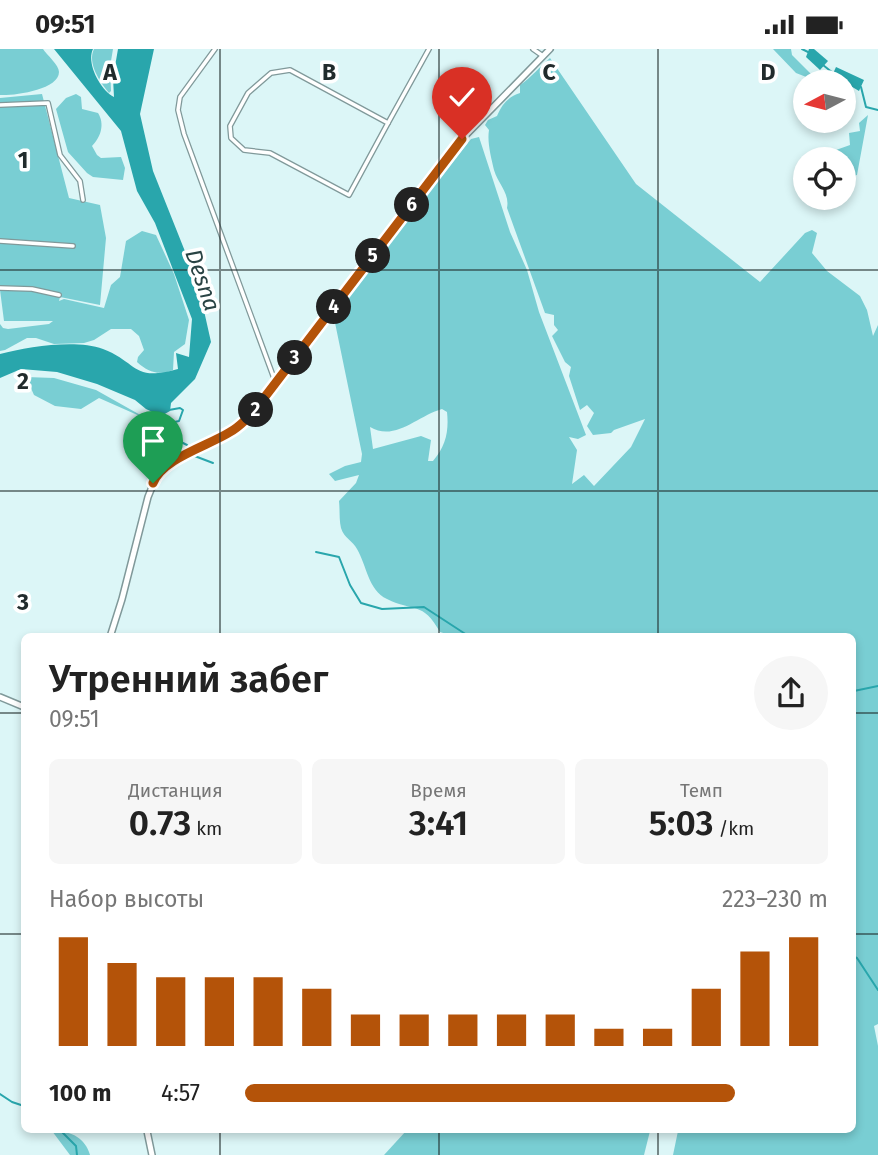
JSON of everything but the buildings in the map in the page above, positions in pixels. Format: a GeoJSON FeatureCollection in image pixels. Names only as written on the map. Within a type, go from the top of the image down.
{"type":"FeatureCollection","features":[{"type":"Feature","properties":{"kind":"main road"},"geometry":{"type":"LineString","coordinates":[[111,633],[157,475],[169,465],[231,432],[251,415],[462,139],[550,49]]}},
{"type":"Feature","properties":{"kind":"main road"},"geometry":{"type":"LineString","coordinates":[[0,697],[21,706]]}},
{"type":"Feature","properties":{"kind":"main road"},"geometry":{"type":"LineString","coordinates":[[147,1133],[152,1155]]}},
{"type":"Feature","properties":{"kind":"street"},"geometry":{"type":"LineString","coordinates":[[215,49],[180,97],[178,110],[184,134],[276,383]]}},
{"type":"Feature","properties":{"kind":"street"},"geometry":{"type":"LineString","coordinates":[[388,123],[290,70],[271,73],[248,93],[230,126],[231,138],[244,150],[270,153],[349,195],[429,49]]}},
{"type":"Feature","properties":{"kind":"street"},"geometry":{"type":"LineString","coordinates":[[533,49],[543,56]]}},
{"type":"Feature","properties":{"kind":"street"},"geometry":{"type":"LineString","coordinates":[[0,105],[48,103],[60,155],[80,181],[83,200]]}},
{"type":"Feature","properties":{"kind":"street"},"geometry":{"type":"LineString","coordinates":[[0,241],[73,246]]}},
{"type":"Feature","properties":{"kind":"street"},"geometry":{"type":"LineString","coordinates":[[0,288],[32,289],[60,295]]}},
{"type":"Feature","properties":{"kind":"shaded area"},"geometry":{"type":"Polygon","coordinates":[[[0,49],[43,49],[57,66],[57,78],[34,91],[0,95],[0,49]]]}},
{"type":"Feature","properties":{"kind":"shaded area"},"geometry":{"type":"Polygon","coordinates":[[[54,49],[93,49],[91,61],[96,76],[104,89],[114,97],[113,78],[118,49],[154,49],[140,114],[153,171],[198,284],[211,342],[195,379],[171,403],[170,411],[161,416],[135,400],[97,384],[57,372],[21,369],[0,378],[0,354],[52,345],[92,346],[103,349],[137,369],[152,373],[178,369],[176,353],[189,357],[192,319],[155,223],[137,191],[121,131],[54,49]]]}},
{"type":"Feature","properties":{"kind":"shaded area"},"geometry":{"type":"Polygon","coordinates":[[[94,49],[113,49],[109,93],[93,66],[94,49]]]}},
{"type":"Feature","properties":{"kind":"shaded area"},"geometry":{"type":"Polygon","coordinates":[[[773,49],[791,49],[792,55],[807,70],[793,70],[773,49]]]}},
{"type":"Feature","properties":{"kind":"shaded area"},"geometry":{"type":"Polygon","coordinates":[[[809,49],[814,49],[828,61],[820,70],[806,57],[809,49]]]}},
{"type":"Feature","properties":{"kind":"shaded area"},"geometry":{"type":"Polygon","coordinates":[[[550,58],[636,184],[760,282],[805,233],[812,230],[817,233],[812,253],[827,271],[860,296],[867,310],[873,336],[878,325],[878,1024],[874,1026],[878,1046],[878,1155],[673,1155],[678,1133],[856,1133],[856,633],[443,633],[423,611],[387,599],[376,590],[357,549],[341,528],[339,501],[356,483],[359,475],[335,481],[329,474],[361,462],[362,454],[333,313],[471,139],[479,137],[510,232],[527,270],[539,312],[586,435],[578,439],[569,437],[577,450],[572,484],[584,475],[594,486],[631,447],[645,419],[611,433],[593,435],[587,426],[594,413],[587,405],[580,410],[569,376],[571,367],[565,362],[552,336],[558,330],[554,325],[554,315],[545,313],[507,208],[505,193],[494,170],[489,130],[485,125],[488,120],[497,116],[506,101],[520,93],[520,85],[550,58]],[[442,409],[397,430],[379,431],[370,427],[373,449],[421,436],[431,440],[428,461],[433,461],[446,438],[447,412],[442,409]]]}},
{"type":"Feature","properties":{"kind":"shaded area"},"geometry":{"type":"Polygon","coordinates":[[[856,76],[864,80],[859,91],[856,89],[856,76]]]}},
{"type":"Feature","properties":{"kind":"shaded area"},"geometry":{"type":"Polygon","coordinates":[[[42,94],[69,198],[100,205],[106,238],[100,305],[60,297],[59,301],[64,299],[104,308],[111,285],[120,277],[126,241],[142,231],[156,235],[174,274],[189,320],[185,344],[174,352],[173,370],[154,372],[137,362],[144,350],[139,336],[131,329],[111,329],[84,343],[54,344],[27,338],[0,351],[0,324],[8,329],[49,324],[53,321],[4,321],[0,290],[0,98],[42,94]]]}},
{"type":"Feature","properties":{"kind":"shaded area"},"geometry":{"type":"Polygon","coordinates":[[[76,94],[81,97],[82,109],[98,113],[100,117],[101,130],[92,146],[101,158],[121,157],[125,168],[123,180],[93,177],[68,152],[56,109],[66,98],[76,94]]]}},
{"type":"Feature","properties":{"kind":"shaded area"},"geometry":{"type":"Polygon","coordinates":[[[868,115],[856,175],[856,147],[844,147],[850,145],[849,133],[860,131],[859,123],[868,115]]]}},
{"type":"Feature","properties":{"kind":"shaded area"},"geometry":{"type":"Polygon","coordinates":[[[26,377],[54,378],[96,390],[151,421],[99,398],[81,409],[55,406],[34,395],[26,377]]]}},
{"type":"Feature","properties":{"kind":"shaded area"},"geometry":{"type":"Polygon","coordinates":[[[54,1133],[76,1136],[90,1155],[70,1155],[54,1133]]]}},
{"type":"Feature","properties":{"kind":"shaded area"},"geometry":{"type":"Polygon","coordinates":[[[404,1133],[650,1133],[644,1155],[384,1155],[404,1133]]]}},
{"type":"Feature","properties":{"kind":"waterway"},"geometry":{"type":"LineString","coordinates":[[802,49],[808,52]]}},
{"type":"Feature","properties":{"kind":"waterway"},"geometry":{"type":"LineString","coordinates":[[823,65],[829,70]]}},
{"type":"Feature","properties":{"kind":"waterway"},"geometry":{"type":"LineString","coordinates":[[861,87],[866,107],[878,110]]}},
{"type":"Feature","properties":{"kind":"waterway"},"geometry":{"type":"LineString","coordinates":[[169,410],[183,410],[179,421],[164,428],[173,438],[187,445]]}},
{"type":"Feature","properties":{"kind":"waterway"},"geometry":{"type":"LineString","coordinates":[[192,455],[213,463]]}},
{"type":"Feature","properties":{"kind":"waterway"},"geometry":{"type":"LineString","coordinates":[[316,552],[339,557],[350,585],[361,603],[382,609],[424,607],[464,633]]}},
{"type":"Feature","properties":{"kind":"waterway"},"geometry":{"type":"LineString","coordinates":[[856,691],[878,686]]}},
{"type":"Feature","properties":{"kind":"waterway"},"geometry":{"type":"LineString","coordinates":[[856,958],[878,990]]}},
{"type":"Feature","properties":{"kind":"waterway"},"geometry":{"type":"LineString","coordinates":[[0,1094],[21,1105]]}},
{"type":"Feature","properties":{"kind":"waterway"},"geometry":{"type":"LineString","coordinates":[[63,1133],[76,1146],[77,1155]]}},
{"type":"Feature","properties":{"kind":"route"},"geometry":{"type":"LineString","coordinates":[[153,483],[158,473],[169,465],[231,432],[251,415],[462,139]]}},
{"type":"Feature","properties":{"kind":"water label","name":"Desna"},"geometry":{"type":"Point","coordinates":[203,280]}}]}
